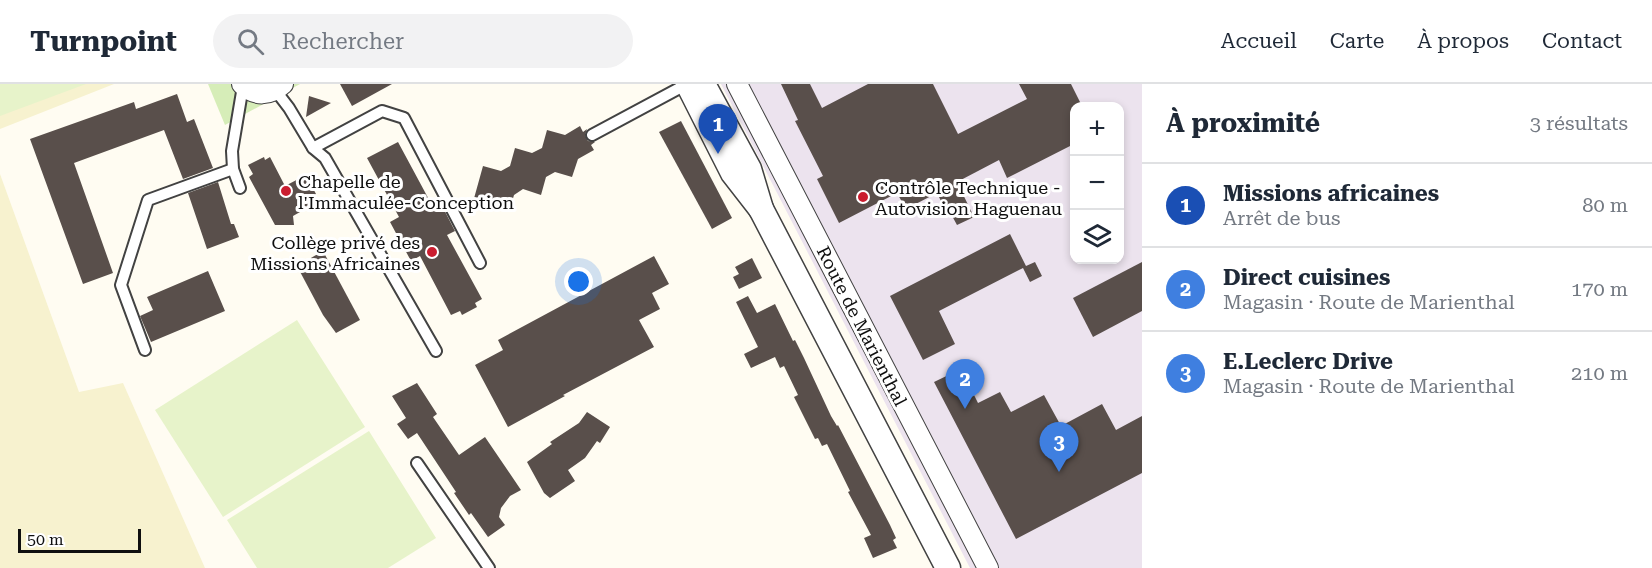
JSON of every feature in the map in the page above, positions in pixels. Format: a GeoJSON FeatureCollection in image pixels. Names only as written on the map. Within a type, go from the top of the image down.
{"type":"FeatureCollection","features":[{"type":"Feature","properties":{"kind":"street","name":"Route de Marienthal"},"geometry":{"type":"LineString","coordinates":[[688,84],[733,173],[761,209],[948,568]]}},
{"type":"Feature","properties":{"kind":"street","name":"Route de Marienthal"},"geometry":{"type":"LineString","coordinates":[[703,84],[749,170],[761,209]]}},
{"type":"Feature","properties":{"kind":"street","name":"Route de Marienthal"},"geometry":{"type":"LineString","coordinates":[[737,84],[988,568]]}},
{"type":"Feature","properties":{"kind":"street"},"geometry":{"type":"LineString","coordinates":[[243,85],[259,94],[267,94],[279,87]]}},
{"type":"Feature","properties":{"kind":"lane"},"geometry":{"type":"LineString","coordinates":[[592,135],[688,84]]}},
{"type":"Feature","properties":{"kind":"lane"},"geometry":{"type":"LineString","coordinates":[[240,188],[233,169],[232,152],[243,85]]}},
{"type":"Feature","properties":{"kind":"lane"},"geometry":{"type":"LineString","coordinates":[[279,87],[313,148],[325,158],[436,351]]}},
{"type":"Feature","properties":{"kind":"lane"},"geometry":{"type":"LineString","coordinates":[[313,148],[382,111],[404,118],[480,263]]}},
{"type":"Feature","properties":{"kind":"lane"},"geometry":{"type":"LineString","coordinates":[[145,350],[121,285],[148,200],[233,169]]}},
{"type":"Feature","properties":{"kind":"lane"},"geometry":{"type":"LineString","coordinates":[[417,463],[489,568]]}},
{"type":"Feature","properties":{"kind":"shaded area"},"geometry":{"type":"Polygon","coordinates":[[[0,84],[114,84],[0,129],[0,84]]]}},
{"type":"Feature","properties":{"kind":"shaded area"},"geometry":{"type":"Polygon","coordinates":[[[721,84],[1142,84],[1142,568],[970,568],[721,84]]]}},
{"type":"Feature","properties":{"kind":"shaded area"},"geometry":{"type":"Polygon","coordinates":[[[0,174],[79,392],[123,383],[205,568],[0,568],[0,174]]]}},
{"type":"Feature","properties":{"kind":"green space"},"geometry":{"type":"Polygon","coordinates":[[[0,84],[86,84],[0,116],[0,84]]]}},
{"type":"Feature","properties":{"kind":"green space"},"geometry":{"type":"Polygon","coordinates":[[[208,84],[300,84],[225,125],[208,84]]]}},
{"type":"Feature","properties":{"kind":"green space"},"geometry":{"type":"Polygon","coordinates":[[[297,320],[365,427],[223,517],[155,410],[297,320]]]}},
{"type":"Feature","properties":{"kind":"green space"},"geometry":{"type":"Polygon","coordinates":[[[369,431],[436,538],[388,568],[257,568],[227,520],[369,431]]]}},
{"type":"Feature","properties":{"kind":"building"},"geometry":{"type":"Polygon","coordinates":[[[340,84],[392,84],[352,106],[340,84]]]}},
{"type":"Feature","properties":{"kind":"building"},"geometry":{"type":"Polygon","coordinates":[[[781,84],[810,84],[822,108],[868,84],[933,84],[958,134],[1027,99],[1019,84],[1071,84],[1080,102],[1070,102],[1070,146],[1007,178],[999,160],[957,182],[974,217],[957,225],[951,214],[948,215],[937,193],[906,209],[897,193],[839,223],[817,179],[823,176],[795,121],[798,120],[781,84]]]}},
{"type":"Feature","properties":{"kind":"building"},"geometry":{"type":"Polygon","coordinates":[[[177,94],[187,122],[194,119],[213,168],[183,179],[164,130],[74,163],[113,273],[83,284],[30,139],[134,102],[136,109],[177,94]]]}},
{"type":"Feature","properties":{"kind":"building"},"geometry":{"type":"Polygon","coordinates":[[[309,96],[331,103],[306,117],[309,96]]]}},
{"type":"Feature","properties":{"kind":"building"},"geometry":{"type":"Polygon","coordinates":[[[681,121],[732,218],[712,229],[659,132],[681,121]]]}},
{"type":"Feature","properties":{"kind":"building"},"geometry":{"type":"Polygon","coordinates":[[[580,126],[583,132],[587,129],[585,135],[588,141],[595,142],[591,145],[594,150],[578,159],[572,177],[555,172],[546,177],[541,195],[523,189],[514,195],[509,212],[473,202],[483,166],[501,171],[510,166],[515,148],[532,153],[542,148],[547,130],[565,135],[580,126]]]}},
{"type":"Feature","properties":{"kind":"building"},"geometry":{"type":"Polygon","coordinates":[[[398,142],[433,207],[440,202],[455,231],[447,235],[482,299],[475,303],[477,307],[462,315],[460,311],[451,315],[420,256],[411,261],[390,222],[399,217],[367,158],[398,142]]]}},
{"type":"Feature","properties":{"kind":"building","name":"Chapelle de l'Immaculée-Conception"},"geometry":{"type":"Polygon","coordinates":[[[264,157],[265,160],[270,157],[285,186],[306,175],[316,194],[311,197],[314,204],[293,216],[294,225],[275,225],[249,177],[253,174],[248,165],[264,157]]]}},
{"type":"Feature","properties":{"kind":"building"},"geometry":{"type":"Polygon","coordinates":[[[218,182],[231,224],[234,224],[239,237],[207,249],[188,193],[218,182]]]}},
{"type":"Feature","properties":{"kind":"building"},"geometry":{"type":"Polygon","coordinates":[[[1010,234],[1026,266],[1035,262],[1042,276],[1030,282],[1023,268],[939,311],[955,344],[923,360],[890,296],[1010,234]]]}},
{"type":"Feature","properties":{"kind":"building"},"geometry":{"type":"Polygon","coordinates":[[[323,251],[360,320],[336,333],[323,315],[297,266],[323,251]]]}},
{"type":"Feature","properties":{"kind":"building"},"geometry":{"type":"Polygon","coordinates":[[[654,256],[669,284],[652,293],[660,309],[639,320],[654,347],[508,427],[475,365],[503,350],[498,340],[654,256]]]}},
{"type":"Feature","properties":{"kind":"building"},"geometry":{"type":"Polygon","coordinates":[[[752,258],[762,278],[739,289],[733,277],[739,274],[735,267],[752,258]]]}},
{"type":"Feature","properties":{"kind":"building"},"geometry":{"type":"Polygon","coordinates":[[[1142,262],[1142,311],[1093,337],[1073,298],[1142,262]]]}},
{"type":"Feature","properties":{"kind":"building"},"geometry":{"type":"Polygon","coordinates":[[[208,271],[225,311],[151,342],[140,316],[153,310],[147,297],[208,271]]]}},
{"type":"Feature","properties":{"kind":"building"},"geometry":{"type":"Polygon","coordinates":[[[748,296],[757,313],[775,304],[831,416],[838,425],[890,525],[896,538],[893,540],[897,548],[873,558],[864,538],[871,535],[848,492],[850,491],[827,444],[822,446],[818,438],[815,439],[794,397],[798,395],[784,366],[780,368],[775,357],[751,368],[744,354],[758,347],[736,302],[748,296]]]}},
{"type":"Feature","properties":{"kind":"building"},"geometry":{"type":"Polygon","coordinates":[[[961,369],[978,403],[1000,392],[1011,412],[1044,395],[1061,426],[1102,404],[1116,430],[1142,416],[1142,473],[1016,539],[934,382],[961,369]]]}},
{"type":"Feature","properties":{"kind":"building"},"geometry":{"type":"Polygon","coordinates":[[[417,383],[437,414],[433,417],[459,455],[485,437],[521,490],[510,496],[501,508],[499,517],[505,525],[488,537],[471,513],[469,515],[417,433],[408,439],[397,424],[406,418],[392,396],[417,383]]]}},
{"type":"Feature","properties":{"kind":"building"},"geometry":{"type":"Polygon","coordinates":[[[587,412],[610,427],[600,443],[597,441],[585,458],[568,470],[575,481],[550,498],[544,493],[527,462],[552,444],[550,442],[579,423],[587,412]]]}},
{"type":"Feature","properties":{"kind":"place","name":"Missions africaines"},"geometry":{"type":"Point","coordinates":[718,154]}},
{"type":"Feature","properties":{"kind":"place","name":"Chapelle de l'Immaculée-Conception"},"geometry":{"type":"Point","coordinates":[286,191]}},
{"type":"Feature","properties":{"kind":"place","name":"Contrôle Technique - Autovision Haguenau"},"geometry":{"type":"Point","coordinates":[863,197]}},
{"type":"Feature","properties":{"kind":"place","name":"Collège privé des Missions Africaines"},"geometry":{"type":"Point","coordinates":[432,252]}},
{"type":"Feature","properties":{"kind":"place","name":"Direct cuisines"},"geometry":{"type":"Point","coordinates":[965,409]}},
{"type":"Feature","properties":{"kind":"place","name":"E.Leclerc Drive"},"geometry":{"type":"Point","coordinates":[1059,472]}}]}
